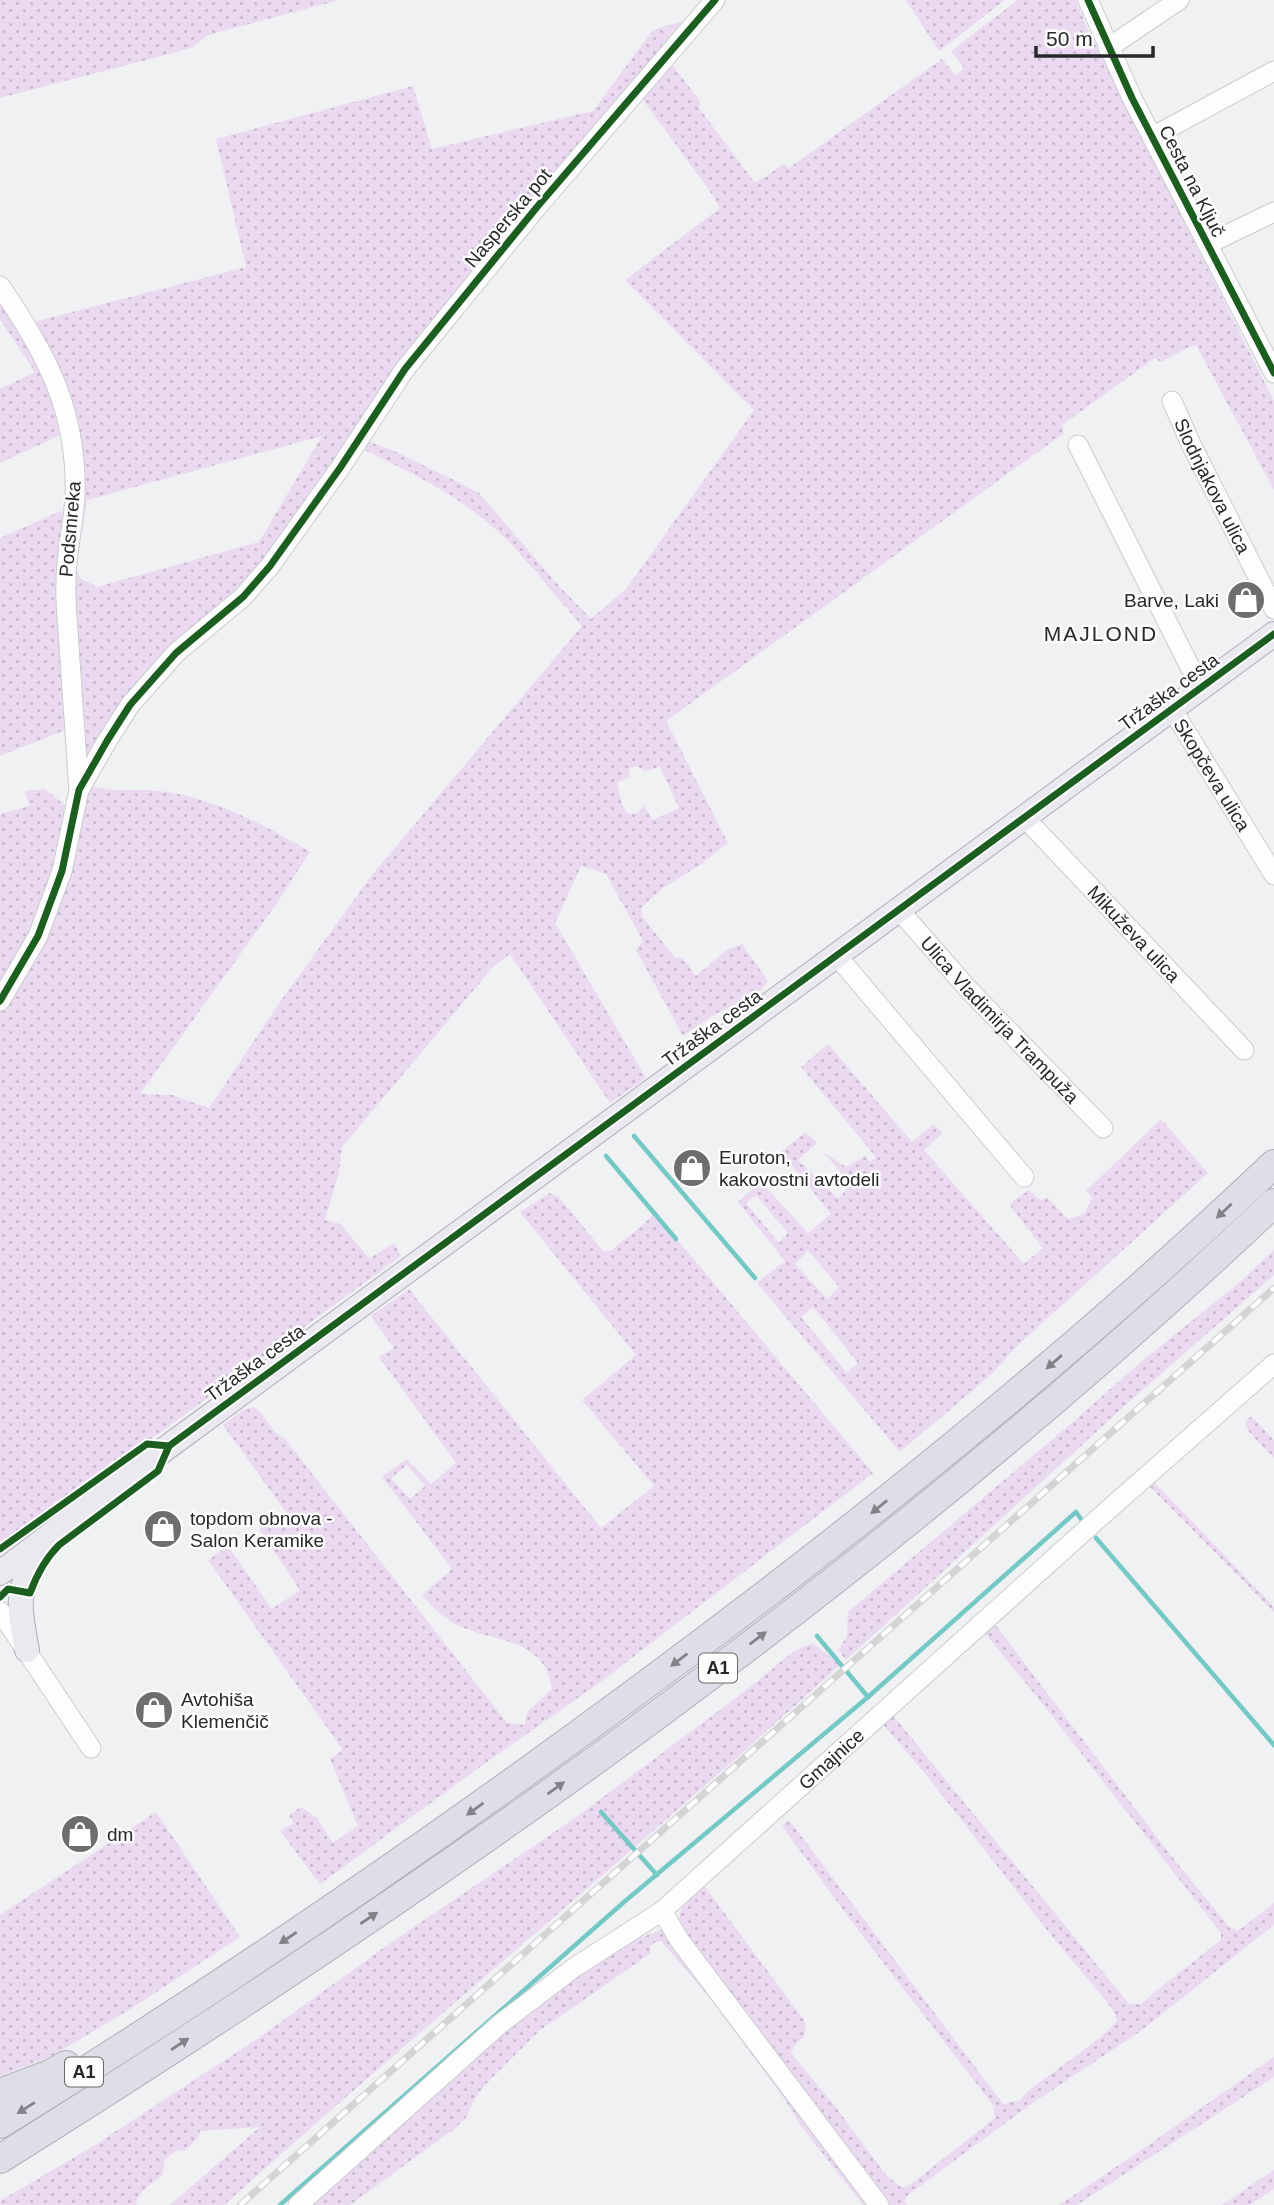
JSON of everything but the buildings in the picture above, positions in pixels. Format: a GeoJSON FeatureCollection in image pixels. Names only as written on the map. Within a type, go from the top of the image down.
{"type":"FeatureCollection","features":[{"type":"Feature","properties":{"kind":"highway","name":"A1"},"geometry":{"type":"LineString","coordinates":[[0,2124],[364,1887],[748,1609],[937,1461],[1035,1379],[1172,1259],[1274,1164]]}},
{"type":"Feature","properties":{"kind":"highway","name":"A1"},"geometry":{"type":"LineString","coordinates":[[0,2159],[123,2082],[365,1922],[554,1789],[737,1654],[924,1508],[1054,1400],[1182,1289],[1274,1203]]}},
{"type":"Feature","properties":{"kind":"highway"},"geometry":{"type":"LineString","coordinates":[[0,2093],[50,2074],[127,2028],[166,2018]]}},
{"type":"Feature","properties":{"kind":"main road","name":"Tržaška cesta"},"geometry":{"type":"LineString","coordinates":[[0,1573],[179,1438],[1274,635]]}},
{"type":"Feature","properties":{"kind":"main road"},"geometry":{"type":"LineString","coordinates":[[14,1637],[20,1612],[21,1591],[27,1574],[54,1532]]}},
{"type":"Feature","properties":{"kind":"street","name":"Nasperska pot"},"geometry":{"type":"LineString","coordinates":[[79,790],[130,705],[176,653],[243,597],[270,566],[340,468],[405,369],[562,178],[715,0]]}},
{"type":"Feature","properties":{"kind":"street","name":"Cesta na Ključ"},"geometry":{"type":"LineString","coordinates":[[1088,0],[1108,48],[1152,137],[1274,373]]}},
{"type":"Feature","properties":{"kind":"street"},"geometry":{"type":"LineString","coordinates":[[1108,48],[1179,0]]}},
{"type":"Feature","properties":{"kind":"street"},"geometry":{"type":"LineString","coordinates":[[1152,137],[1274,71]]}},
{"type":"Feature","properties":{"kind":"street"},"geometry":{"type":"LineString","coordinates":[[1208,244],[1274,212]]}},
{"type":"Feature","properties":{"kind":"street","name":"Podsmreka"},"geometry":{"type":"LineString","coordinates":[[0,286],[40,349],[59,387],[69,423],[75,461],[75,501],[69,536],[66,583],[79,790]]}},
{"type":"Feature","properties":{"kind":"street","name":"Slodnjakova ulica"},"geometry":{"type":"LineString","coordinates":[[1172,401],[1274,609]]}},
{"type":"Feature","properties":{"kind":"street","name":"Tržaška cesta"},"geometry":{"type":"LineString","coordinates":[[1078,445],[1189,665],[1203,687]]}},
{"type":"Feature","properties":{"kind":"street","name":"Skopčeva ulica"},"geometry":{"type":"LineString","coordinates":[[1172,709],[1274,875]]}},
{"type":"Feature","properties":{"kind":"street"},"geometry":{"type":"LineString","coordinates":[[0,1001],[38,936],[62,871],[79,790]]}},
{"type":"Feature","properties":{"kind":"street","name":"Mikuževa ulica"},"geometry":{"type":"LineString","coordinates":[[1025,818],[1244,1050]]}},
{"type":"Feature","properties":{"kind":"street","name":"Ulica Vladimirja Trampuža"},"geometry":{"type":"LineString","coordinates":[[899,910],[969,990],[1102,1128]]}},
{"type":"Feature","properties":{"kind":"street"},"geometry":{"type":"LineString","coordinates":[[837,956],[1024,1177]]}},
{"type":"Feature","properties":{"kind":"street","name":"Gmajnice"},"geometry":{"type":"LineString","coordinates":[[298,2205],[500,2024],[575,1966],[662,1912],[1274,1364]]}},
{"type":"Feature","properties":{"kind":"street"},"geometry":{"type":"LineString","coordinates":[[0,1611],[14,1637],[91,1748]]}},
{"type":"Feature","properties":{"kind":"street"},"geometry":{"type":"LineString","coordinates":[[662,1912],[680,1941],[879,2205]]}},
{"type":"Feature","properties":{"kind":"shaded area"},"geometry":{"type":"Polygon","coordinates":[[[0,0],[339,0],[208,35],[193,47],[173,53],[0,98],[0,0]]]}},
{"type":"Feature","properties":{"kind":"shaded area"},"geometry":{"type":"Polygon","coordinates":[[[906,0],[1005,0],[939,51],[906,0]]]}},
{"type":"Feature","properties":{"kind":"shaded area"},"geometry":{"type":"Polygon","coordinates":[[[1018,0],[1076,0],[1089,32],[1274,401],[1274,490],[1196,345],[1161,362],[1155,358],[1062,425],[1064,433],[666,721],[728,843],[700,865],[663,888],[641,908],[642,916],[675,958],[682,957],[696,976],[727,950],[742,944],[768,981],[759,992],[712,1016],[683,1036],[636,950],[643,941],[606,874],[581,866],[555,923],[646,1078],[610,1103],[510,954],[493,967],[342,1147],[339,1172],[325,1220],[341,1224],[369,1259],[394,1243],[401,1256],[131,1454],[0,1545],[0,1011],[9,996],[89,785],[115,790],[159,791],[198,799],[238,814],[310,852],[277,903],[140,1094],[172,1095],[209,1108],[280,1002],[372,875],[582,626],[501,534],[473,511],[426,481],[359,447],[362,443],[370,442],[392,450],[478,492],[591,619],[626,589],[754,410],[625,280],[720,208],[641,97],[667,64],[674,67],[700,101],[699,108],[755,183],[784,164],[789,168],[942,59],[956,76],[964,68],[951,51],[1018,0]],[[637,766],[629,768],[630,777],[617,782],[627,813],[637,813],[644,806],[653,820],[679,808],[660,767],[645,771],[637,766]]]}},
{"type":"Feature","properties":{"kind":"shaded area"},"geometry":{"type":"Polygon","coordinates":[[[683,21],[662,45],[655,61],[287,537],[83,763],[73,656],[78,471],[30,323],[246,267],[216,139],[413,86],[432,149],[593,111],[653,30],[683,21]],[[322,436],[87,500],[76,568],[80,578],[97,587],[259,542],[322,436]]]}},
{"type":"Feature","properties":{"kind":"shaded area"},"geometry":{"type":"Polygon","coordinates":[[[0,297],[38,356],[67,432],[0,463],[0,389],[35,372],[0,319],[0,297]]]}},
{"type":"Feature","properties":{"kind":"shaded area"},"geometry":{"type":"Polygon","coordinates":[[[61,511],[65,512],[68,729],[0,756],[0,538],[61,511]]]}},
{"type":"Feature","properties":{"kind":"shaded area"},"geometry":{"type":"Polygon","coordinates":[[[45,789],[67,807],[49,896],[0,992],[0,814],[29,806],[25,791],[45,789]]]}},
{"type":"Feature","properties":{"kind":"shaded area"},"geometry":{"type":"Polygon","coordinates":[[[828,1044],[912,1142],[934,1124],[943,1133],[924,1150],[1024,1264],[1043,1248],[1009,1204],[1029,1190],[1041,1201],[1047,1197],[1068,1219],[1084,1214],[1092,1198],[1086,1191],[1161,1119],[1208,1173],[1016,1347],[992,1374],[900,1452],[757,1283],[785,1261],[738,1202],[761,1182],[808,1233],[831,1214],[781,1152],[806,1132],[817,1143],[798,1160],[838,1199],[851,1184],[823,1152],[846,1167],[865,1156],[871,1162],[876,1157],[801,1067],[828,1044]],[[756,1195],[746,1203],[779,1243],[788,1233],[756,1195]],[[808,1250],[795,1264],[827,1299],[839,1287],[808,1250]],[[813,1307],[801,1317],[847,1373],[858,1363],[813,1307]]]}},
{"type":"Feature","properties":{"kind":"shaded area"},"geometry":{"type":"Polygon","coordinates":[[[550,1193],[559,1197],[603,1251],[611,1251],[645,1223],[654,1212],[873,1473],[599,1683],[320,1884],[280,1831],[294,1823],[289,1815],[301,1807],[317,1818],[333,1843],[358,1826],[330,1759],[343,1750],[208,1560],[228,1546],[272,1609],[300,1590],[259,1529],[286,1512],[223,1425],[243,1410],[253,1407],[258,1410],[275,1432],[285,1439],[507,1723],[524,1725],[528,1711],[552,1689],[548,1672],[540,1660],[517,1645],[453,1623],[422,1595],[452,1569],[382,1477],[407,1459],[431,1484],[456,1463],[379,1357],[394,1348],[371,1316],[409,1289],[601,1528],[654,1486],[582,1400],[636,1355],[520,1212],[550,1193]],[[407,1465],[391,1478],[410,1499],[425,1486],[407,1465]]]}},
{"type":"Feature","properties":{"kind":"shaded area"},"geometry":{"type":"Polygon","coordinates":[[[1274,1250],[1274,1275],[1130,1401],[846,1660],[838,1650],[847,1636],[848,1612],[1142,1361],[1239,1283],[1274,1250]]]}},
{"type":"Feature","properties":{"kind":"shaded area"},"geometry":{"type":"Polygon","coordinates":[[[1251,1416],[1274,1440],[1274,1458],[1249,1432],[1245,1423],[1251,1416]]]}},
{"type":"Feature","properties":{"kind":"shaded area"},"geometry":{"type":"Polygon","coordinates":[[[1153,1481],[1274,1607],[1274,1612],[1149,1486],[1153,1481]]]}},
{"type":"Feature","properties":{"kind":"shaded area"},"geometry":{"type":"Polygon","coordinates":[[[994,1623],[1169,1853],[1229,1927],[1238,1931],[1274,1903],[1274,1925],[1138,2033],[1034,2102],[908,2195],[905,2200],[907,2205],[884,2205],[679,1926],[682,1907],[703,1884],[804,2020],[804,2036],[791,2053],[838,2110],[885,2174],[902,2188],[910,2185],[995,2118],[993,2105],[782,1826],[789,1820],[1003,2104],[1020,2100],[1028,2091],[1101,2037],[1117,2021],[1107,2002],[881,1722],[891,1713],[1129,2004],[1142,2004],[1221,1940],[1221,1933],[984,1632],[994,1623]]]}},
{"type":"Feature","properties":{"kind":"shaded area"},"geometry":{"type":"Polygon","coordinates":[[[813,1643],[840,1665],[224,2205],[170,2205],[260,2127],[200,2131],[198,2138],[184,2151],[178,2150],[164,2160],[163,2174],[143,2191],[136,2205],[0,2205],[0,2201],[92,2147],[257,2039],[392,1942],[578,1816],[794,1651],[813,1643]]]}},
{"type":"Feature","properties":{"kind":"shaded area"},"geometry":{"type":"Polygon","coordinates":[[[156,1812],[240,1937],[129,2010],[50,2057],[0,2076],[0,1915],[156,1812]]]}},
{"type":"Feature","properties":{"kind":"shaded area"},"geometry":{"type":"Polygon","coordinates":[[[663,1929],[871,2205],[863,2205],[801,2126],[783,2097],[710,1998],[661,1941],[650,1947],[651,1953],[539,2031],[484,2086],[466,2118],[454,2129],[350,2205],[306,2205],[521,2017],[622,1945],[663,1929]]]}},
{"type":"Feature","properties":{"kind":"shaded area"},"geometry":{"type":"Polygon","coordinates":[[[1274,2057],[1274,2077],[1077,2205],[1059,2205],[1134,2155],[1274,2057]]]}},
{"type":"Feature","properties":{"kind":"shaded area"},"geometry":{"type":"Polygon","coordinates":[[[1274,2170],[1274,2189],[1250,2205],[1222,2205],[1274,2170]]]}},
{"type":"Feature","properties":{"kind":"waterway"},"geometry":{"type":"LineString","coordinates":[[634,1136],[755,1278]]}},
{"type":"Feature","properties":{"kind":"waterway"},"geometry":{"type":"LineString","coordinates":[[606,1156],[676,1239]]}},
{"type":"Feature","properties":{"kind":"waterway"},"geometry":{"type":"LineString","coordinates":[[280,2205],[624,1902],[868,1697],[1076,1512],[1083,1522]]}},
{"type":"Feature","properties":{"kind":"waterway"},"geometry":{"type":"LineString","coordinates":[[1096,1538],[1274,1745]]}},
{"type":"Feature","properties":{"kind":"waterway"},"geometry":{"type":"LineString","coordinates":[[817,1636],[868,1697]]}},
{"type":"Feature","properties":{"kind":"waterway"},"geometry":{"type":"LineString","coordinates":[[601,1812],[657,1875]]}},
{"type":"Feature","properties":{"kind":"railway"},"geometry":{"type":"LineString","coordinates":[[240,2205],[1274,1288]]}},
{"type":"Feature","properties":{"kind":"cycle path"},"geometry":{"type":"LineString","coordinates":[[0,1001],[38,936],[62,871],[79,790],[130,705],[176,653],[243,597],[270,566],[340,468],[405,369],[537,207],[715,0]]}},
{"type":"Feature","properties":{"kind":"cycle path"},"geometry":{"type":"LineString","coordinates":[[1088,0],[1132,98],[1274,373]]}},
{"type":"Feature","properties":{"kind":"cycle path"},"geometry":{"type":"LineString","coordinates":[[0,1597],[8,1589],[30,1593],[42,1567],[59,1545],[158,1471],[169,1446],[1274,634]]}},
{"type":"Feature","properties":{"kind":"cycle path"},"geometry":{"type":"LineString","coordinates":[[0,1549],[147,1444],[169,1446]]}},
{"type":"Feature","properties":{"kind":"place","name":"Barve, Laki"},"geometry":{"type":"Point","coordinates":[1246,600]}},
{"type":"Feature","properties":{"kind":"place","name":"Euroton, kakovostni avtodeli"},"geometry":{"type":"Point","coordinates":[692,1168]}},
{"type":"Feature","properties":{"kind":"place","name":"topdom obnova - Salon Keramike"},"geometry":{"type":"Point","coordinates":[163,1529]}},
{"type":"Feature","properties":{"kind":"place","name":"Avtohiša Klemenčič"},"geometry":{"type":"Point","coordinates":[154,1710]}},
{"type":"Feature","properties":{"kind":"place","name":"dm"},"geometry":{"type":"Point","coordinates":[80,1834]}},
{"type":"Feature","properties":{"kind":"district","name":"MAJLOND"},"geometry":{"type":"Point","coordinates":[1101,633]}}]}
